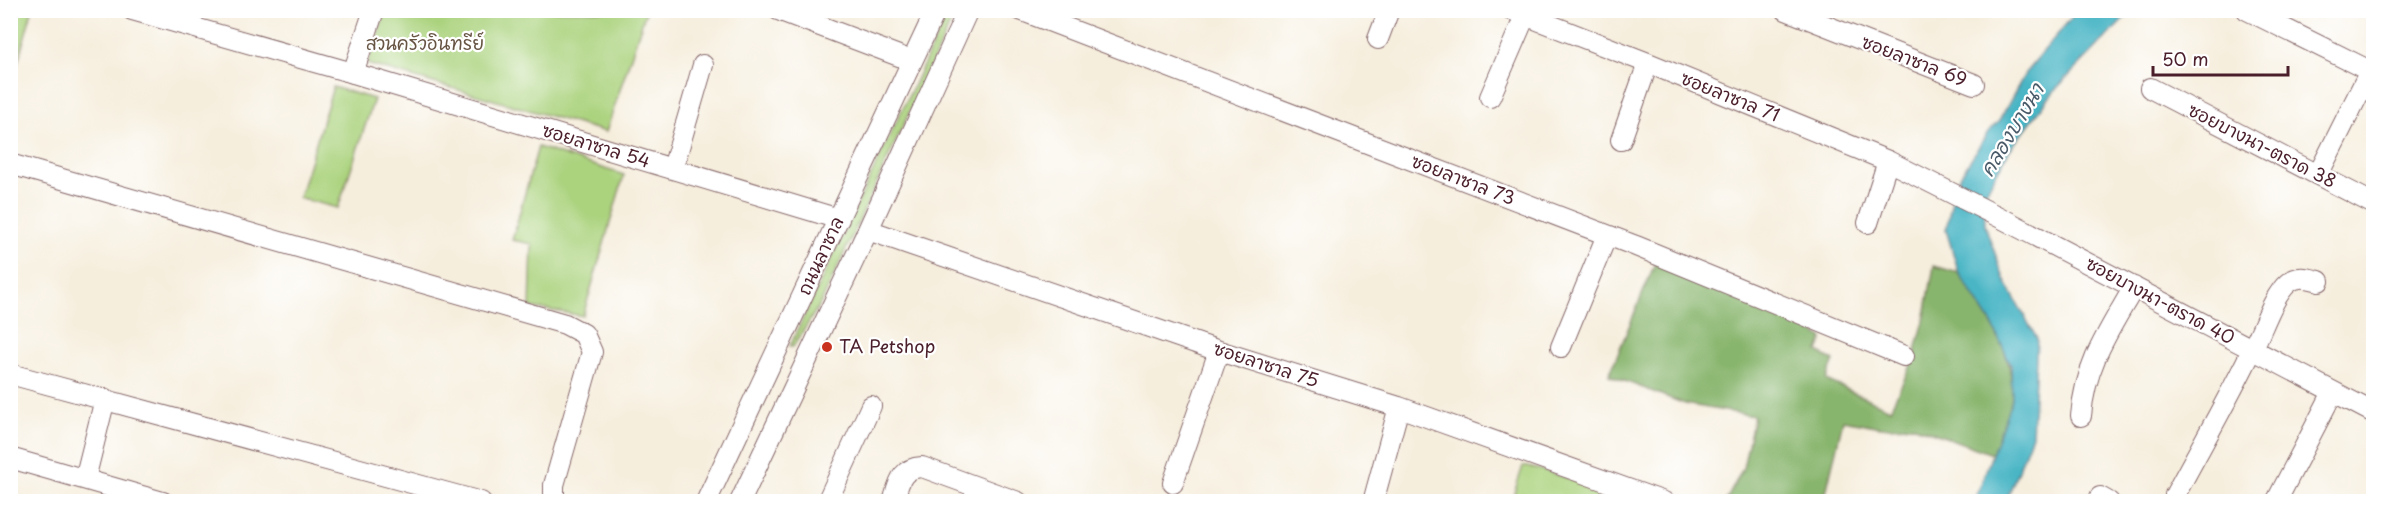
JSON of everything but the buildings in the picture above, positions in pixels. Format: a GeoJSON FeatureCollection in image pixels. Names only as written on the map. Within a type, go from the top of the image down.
{"type":"FeatureCollection","features":[{"type":"Feature","properties":{"kind":"street","name":"ซอยลาซาล 54"},"geometry":{"type":"LineString","coordinates":[[132,10],[673,168],[838,219]]}},
{"type":"Feature","properties":{"kind":"street"},"geometry":{"type":"LineString","coordinates":[[353,74],[374,10]]}},
{"type":"Feature","properties":{"kind":"street"},"geometry":{"type":"LineString","coordinates":[[778,10],[912,62]]}},
{"type":"Feature","properties":{"kind":"street","name":"ถนนลาซาล"},"geometry":{"type":"LineString","coordinates":[[706,501],[936,10]]}},
{"type":"Feature","properties":{"kind":"street","name":"ถนนลาซาล"},"geometry":{"type":"LineString","coordinates":[[740,501],[868,230],[968,10]]}},
{"type":"Feature","properties":{"kind":"street","name":"ซอยลาซาล 73"},"geometry":{"type":"LineString","coordinates":[[1020,10],[1607,235],[1904,356]]}},
{"type":"Feature","properties":{"kind":"street"},"geometry":{"type":"LineString","coordinates":[[1378,39],[1389,10]]}},
{"type":"Feature","properties":{"kind":"street","name":"ซอยลาซาล 69"},"geometry":{"type":"LineString","coordinates":[[1786,10],[1974,84]]}},
{"type":"Feature","properties":{"kind":"street"},"geometry":{"type":"LineString","coordinates":[[2247,10],[2372,72],[2318,175]]}},
{"type":"Feature","properties":{"kind":"street"},"geometry":{"type":"LineString","coordinates":[[1490,97],[1518,13]]}},
{"type":"Feature","properties":{"kind":"street","name":"ซอยลาซาล 71"},"geometry":{"type":"LineString","coordinates":[[1518,13],[1648,63],[1888,161],[1946,189]]}},
{"type":"Feature","properties":{"kind":"street"},"geometry":{"type":"LineString","coordinates":[[1621,140],[1648,63]]}},
{"type":"Feature","properties":{"kind":"street"},"geometry":{"type":"LineString","coordinates":[[673,168],[703,65]]}},
{"type":"Feature","properties":{"kind":"street","name":"ซอยบางนา-ตราด 38"},"geometry":{"type":"LineString","coordinates":[[2150,88],[2373,204]]}},
{"type":"Feature","properties":{"kind":"street"},"geometry":{"type":"LineString","coordinates":[[1868,224],[1888,161]]}},
{"type":"Feature","properties":{"kind":"street"},"geometry":{"type":"LineString","coordinates":[[10,164],[565,324],[584,334],[592,352],[550,499]]}},
{"type":"Feature","properties":{"kind":"street","name":"ซอยบางนา-ตราด 40"},"geometry":{"type":"LineString","coordinates":[[1946,189],[2373,413]]}},
{"type":"Feature","properties":{"kind":"street","name":"ซอยลาซาล 75"},"geometry":{"type":"LineString","coordinates":[[868,230],[1219,351],[1399,407],[1664,501]]}},
{"type":"Feature","properties":{"kind":"street"},"geometry":{"type":"LineString","coordinates":[[1561,347],[1607,235]]}},
{"type":"Feature","properties":{"kind":"street"},"geometry":{"type":"LineString","coordinates":[[2175,495],[2253,349],[2274,303],[2287,284],[2296,279],[2319,281]]}},
{"type":"Feature","properties":{"kind":"street"},"geometry":{"type":"LineString","coordinates":[[2081,416],[2083,393],[2090,366],[2134,287]]}},
{"type":"Feature","properties":{"kind":"street"},"geometry":{"type":"LineString","coordinates":[[727,501],[800,351],[818,336]]}},
{"type":"Feature","properties":{"kind":"street"},"geometry":{"type":"LineString","coordinates":[[1173,483],[1219,351]]}},
{"type":"Feature","properties":{"kind":"street"},"geometry":{"type":"LineString","coordinates":[[10,374],[478,501]]}},
{"type":"Feature","properties":{"kind":"street"},"geometry":{"type":"LineString","coordinates":[[2276,501],[2333,392]]}},
{"type":"Feature","properties":{"kind":"street"},"geometry":{"type":"LineString","coordinates":[[85,479],[105,399]]}},
{"type":"Feature","properties":{"kind":"street"},"geometry":{"type":"LineString","coordinates":[[827,501],[871,406]]}},
{"type":"Feature","properties":{"kind":"street"},"geometry":{"type":"LineString","coordinates":[[1373,501],[1399,407]]}},
{"type":"Feature","properties":{"kind":"street"},"geometry":{"type":"LineString","coordinates":[[10,458],[163,501]]}},
{"type":"Feature","properties":{"kind":"street"},"geometry":{"type":"LineString","coordinates":[[893,501],[903,474],[912,468],[922,467],[1018,501]]}},
{"type":"Feature","properties":{"kind":"green space","name":"สวนครัวอินทรีย์"},"geometry":{"type":"Polygon","coordinates":[[[386,10],[646,11],[606,132],[367,64],[386,10]]]}},
{"type":"Feature","properties":{"kind":"green space"},"geometry":{"type":"Polygon","coordinates":[[[10,11],[32,11],[11,87],[10,11]]]}},
{"type":"Feature","properties":{"kind":"green space"},"geometry":{"type":"Polygon","coordinates":[[[949,11],[956,11],[822,301],[793,347],[790,346],[949,11]]]}},
{"type":"Feature","properties":{"kind":"green space"},"geometry":{"type":"Polygon","coordinates":[[[333,87],[374,99],[338,208],[299,198],[333,87]]]}},
{"type":"Feature","properties":{"kind":"green space"},"geometry":{"type":"Polygon","coordinates":[[[538,147],[624,175],[583,316],[530,307],[532,244],[512,240],[538,147]]]}},
{"type":"Feature","properties":{"kind":"green space"},"geometry":{"type":"Polygon","coordinates":[[[1656,261],[1767,306],[1823,338],[1818,352],[1834,361],[1826,380],[1890,409],[1913,361],[1924,321],[1934,266],[1959,273],[1996,331],[2012,380],[2009,410],[1992,454],[1915,426],[1881,427],[1843,420],[1824,501],[1726,501],[1743,468],[1754,416],[1685,404],[1609,375],[1656,261]]]}},
{"type":"Feature","properties":{"kind":"green space"},"geometry":{"type":"Polygon","coordinates":[[[1523,466],[1542,470],[1639,501],[1511,502],[1523,466]]]}},
{"type":"Feature","properties":{"kind":"water","name":"คลองบางนา"},"geometry":{"type":"Polygon","coordinates":[[[2077,11],[2132,11],[2055,90],[2009,151],[1984,195],[1985,225],[2004,279],[2037,339],[2032,435],[2006,501],[1975,501],[2012,399],[2011,365],[1992,324],[1959,273],[1946,230],[1951,205],[1957,181],[1988,132],[1999,121],[2026,72],[2077,11]]]}},
{"type":"Feature","properties":{"kind":"place","name":"TA Petshop"},"geometry":{"type":"Point","coordinates":[827,347]}}]}
